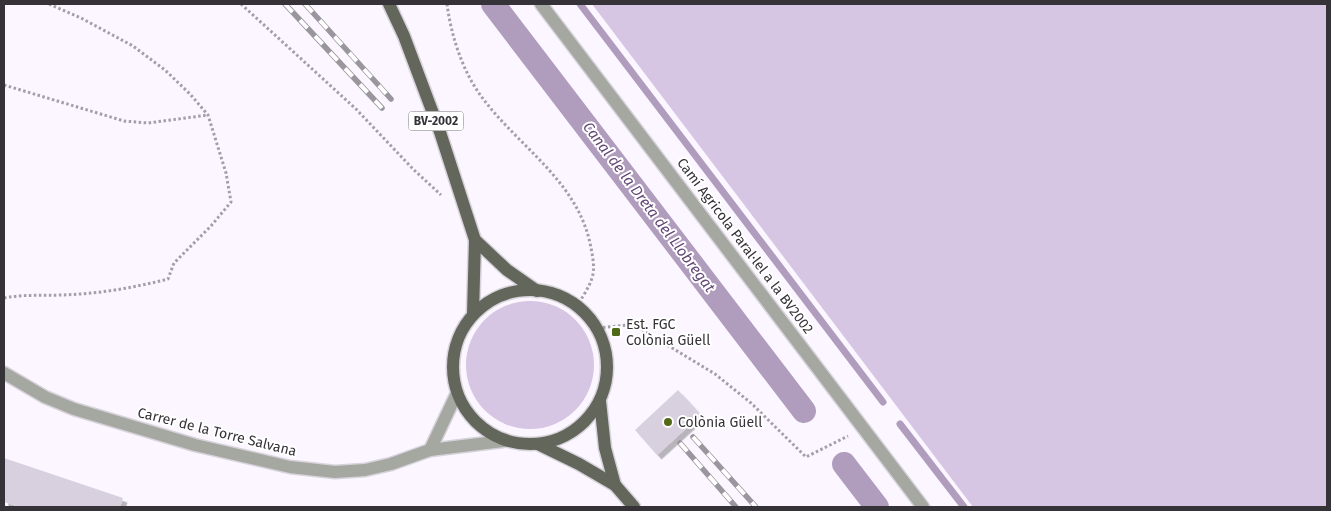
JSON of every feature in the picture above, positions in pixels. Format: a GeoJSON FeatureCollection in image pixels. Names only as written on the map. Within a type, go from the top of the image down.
{"type":"FeatureCollection","features":[{"type":"Feature","properties":{"kind":"main road","name":"BV-2002"},"geometry":{"type":"LineString","coordinates":[[389,4],[404,36],[440,132],[475,240],[473,314]]}},
{"type":"Feature","properties":{"kind":"main road","name":"BV-2002"},"geometry":{"type":"LineString","coordinates":[[475,240],[507,270],[537,291]]}},
{"type":"Feature","properties":{"kind":"main road","name":"BV-2002"},"geometry":{"type":"LineString","coordinates":[[514,291],[537,291],[560,296],[578,305],[598,328],[603,341],[607,375],[600,401],[582,426],[555,441],[538,444],[520,444],[503,440],[490,434],[470,418],[462,407],[457,393],[453,367],[457,340],[473,314],[499,295],[514,291]]}},
{"type":"Feature","properties":{"kind":"main road","name":"BV-2002"},"geometry":{"type":"LineString","coordinates":[[600,401],[605,448],[615,485]]}},
{"type":"Feature","properties":{"kind":"main road","name":"BV-2002"},"geometry":{"type":"LineString","coordinates":[[538,444],[579,464],[615,485],[634,507]]}},
{"type":"Feature","properties":{"kind":"street","name":"Camí Agricola Paral·lel a la BV2002"},"geometry":{"type":"LineString","coordinates":[[541,4],[923,507]]}},
{"type":"Feature","properties":{"kind":"street","name":"Carrer de la Torre Salvana"},"geometry":{"type":"LineString","coordinates":[[4,373],[45,397],[74,409],[195,445],[272,465],[313,471],[365,470],[392,464],[430,450],[503,440]]}},
{"type":"Feature","properties":{"kind":"street"},"geometry":{"type":"LineString","coordinates":[[430,450],[457,393]]}},
{"type":"Feature","properties":{"kind":"path"},"geometry":{"type":"LineString","coordinates":[[4,298],[19,295],[62,295],[101,292],[134,288],[168,279],[174,264],[211,226],[231,202],[226,172],[208,115],[165,70],[133,46],[49,4]]}},
{"type":"Feature","properties":{"kind":"path"},"geometry":{"type":"LineString","coordinates":[[241,4],[356,109],[413,169],[446,200]]}},
{"type":"Feature","properties":{"kind":"path"},"geometry":{"type":"LineString","coordinates":[[447,4],[450,23],[462,62],[480,95],[544,163],[568,193],[581,218],[590,241],[594,260],[592,277],[578,305]]}},
{"type":"Feature","properties":{"kind":"path"},"geometry":{"type":"LineString","coordinates":[[4,85],[124,121],[148,123],[208,115]]}},
{"type":"Feature","properties":{"kind":"path"},"geometry":{"type":"LineString","coordinates":[[598,328],[627,324],[636,326],[697,361],[736,390],[806,457],[864,429]]}},
{"type":"Feature","properties":{"kind":"shaded area"},"geometry":{"type":"Polygon","coordinates":[[[592,4],[1327,4],[1327,507],[973,507],[592,4]]]}},
{"type":"Feature","properties":{"kind":"shaded area"},"geometry":{"type":"Polygon","coordinates":[[[530,301],[555,306],[575,320],[589,340],[594,365],[589,390],[575,410],[555,424],[530,429],[505,424],[485,410],[471,390],[466,365],[471,340],[485,320],[505,306],[530,301]]]}},
{"type":"Feature","properties":{"kind":"building","name":"Colònia Güell"},"geometry":{"type":"Polygon","coordinates":[[[678,390],[701,415],[657,455],[635,430],[678,390]]]}},
{"type":"Feature","properties":{"kind":"building"},"geometry":{"type":"Polygon","coordinates":[[[4,458],[123,498],[120,507],[19,507],[4,502],[4,458]]]}},
{"type":"Feature","properties":{"kind":"waterway","name":"Canal de la Dreta del Llobregat"},"geometry":{"type":"LineString","coordinates":[[493,4],[804,411]]}},
{"type":"Feature","properties":{"kind":"waterway"},"geometry":{"type":"LineString","coordinates":[[580,4],[883,402]]}},
{"type":"Feature","properties":{"kind":"waterway"},"geometry":{"type":"LineString","coordinates":[[900,424],[964,507]]}},
{"type":"Feature","properties":{"kind":"waterway","name":"Canal de la Dreta del Llobregat"},"geometry":{"type":"LineString","coordinates":[[844,464],[877,507]]}},
{"type":"Feature","properties":{"kind":"railway"},"geometry":{"type":"LineString","coordinates":[[285,4],[382,108]]}},
{"type":"Feature","properties":{"kind":"railway"},"geometry":{"type":"LineString","coordinates":[[305,4],[391,99]]}},
{"type":"Feature","properties":{"kind":"railway"},"geometry":{"type":"LineString","coordinates":[[693,437],[756,507]]}},
{"type":"Feature","properties":{"kind":"railway"},"geometry":{"type":"LineString","coordinates":[[680,443],[736,507]]}},
{"type":"Feature","properties":{"kind":"place","name":"Est. FGC Colònia Güell"},"geometry":{"type":"Point","coordinates":[616,332]}},
{"type":"Feature","properties":{"kind":"place","name":"Colònia Güell"},"geometry":{"type":"Point","coordinates":[668,422]}}]}
